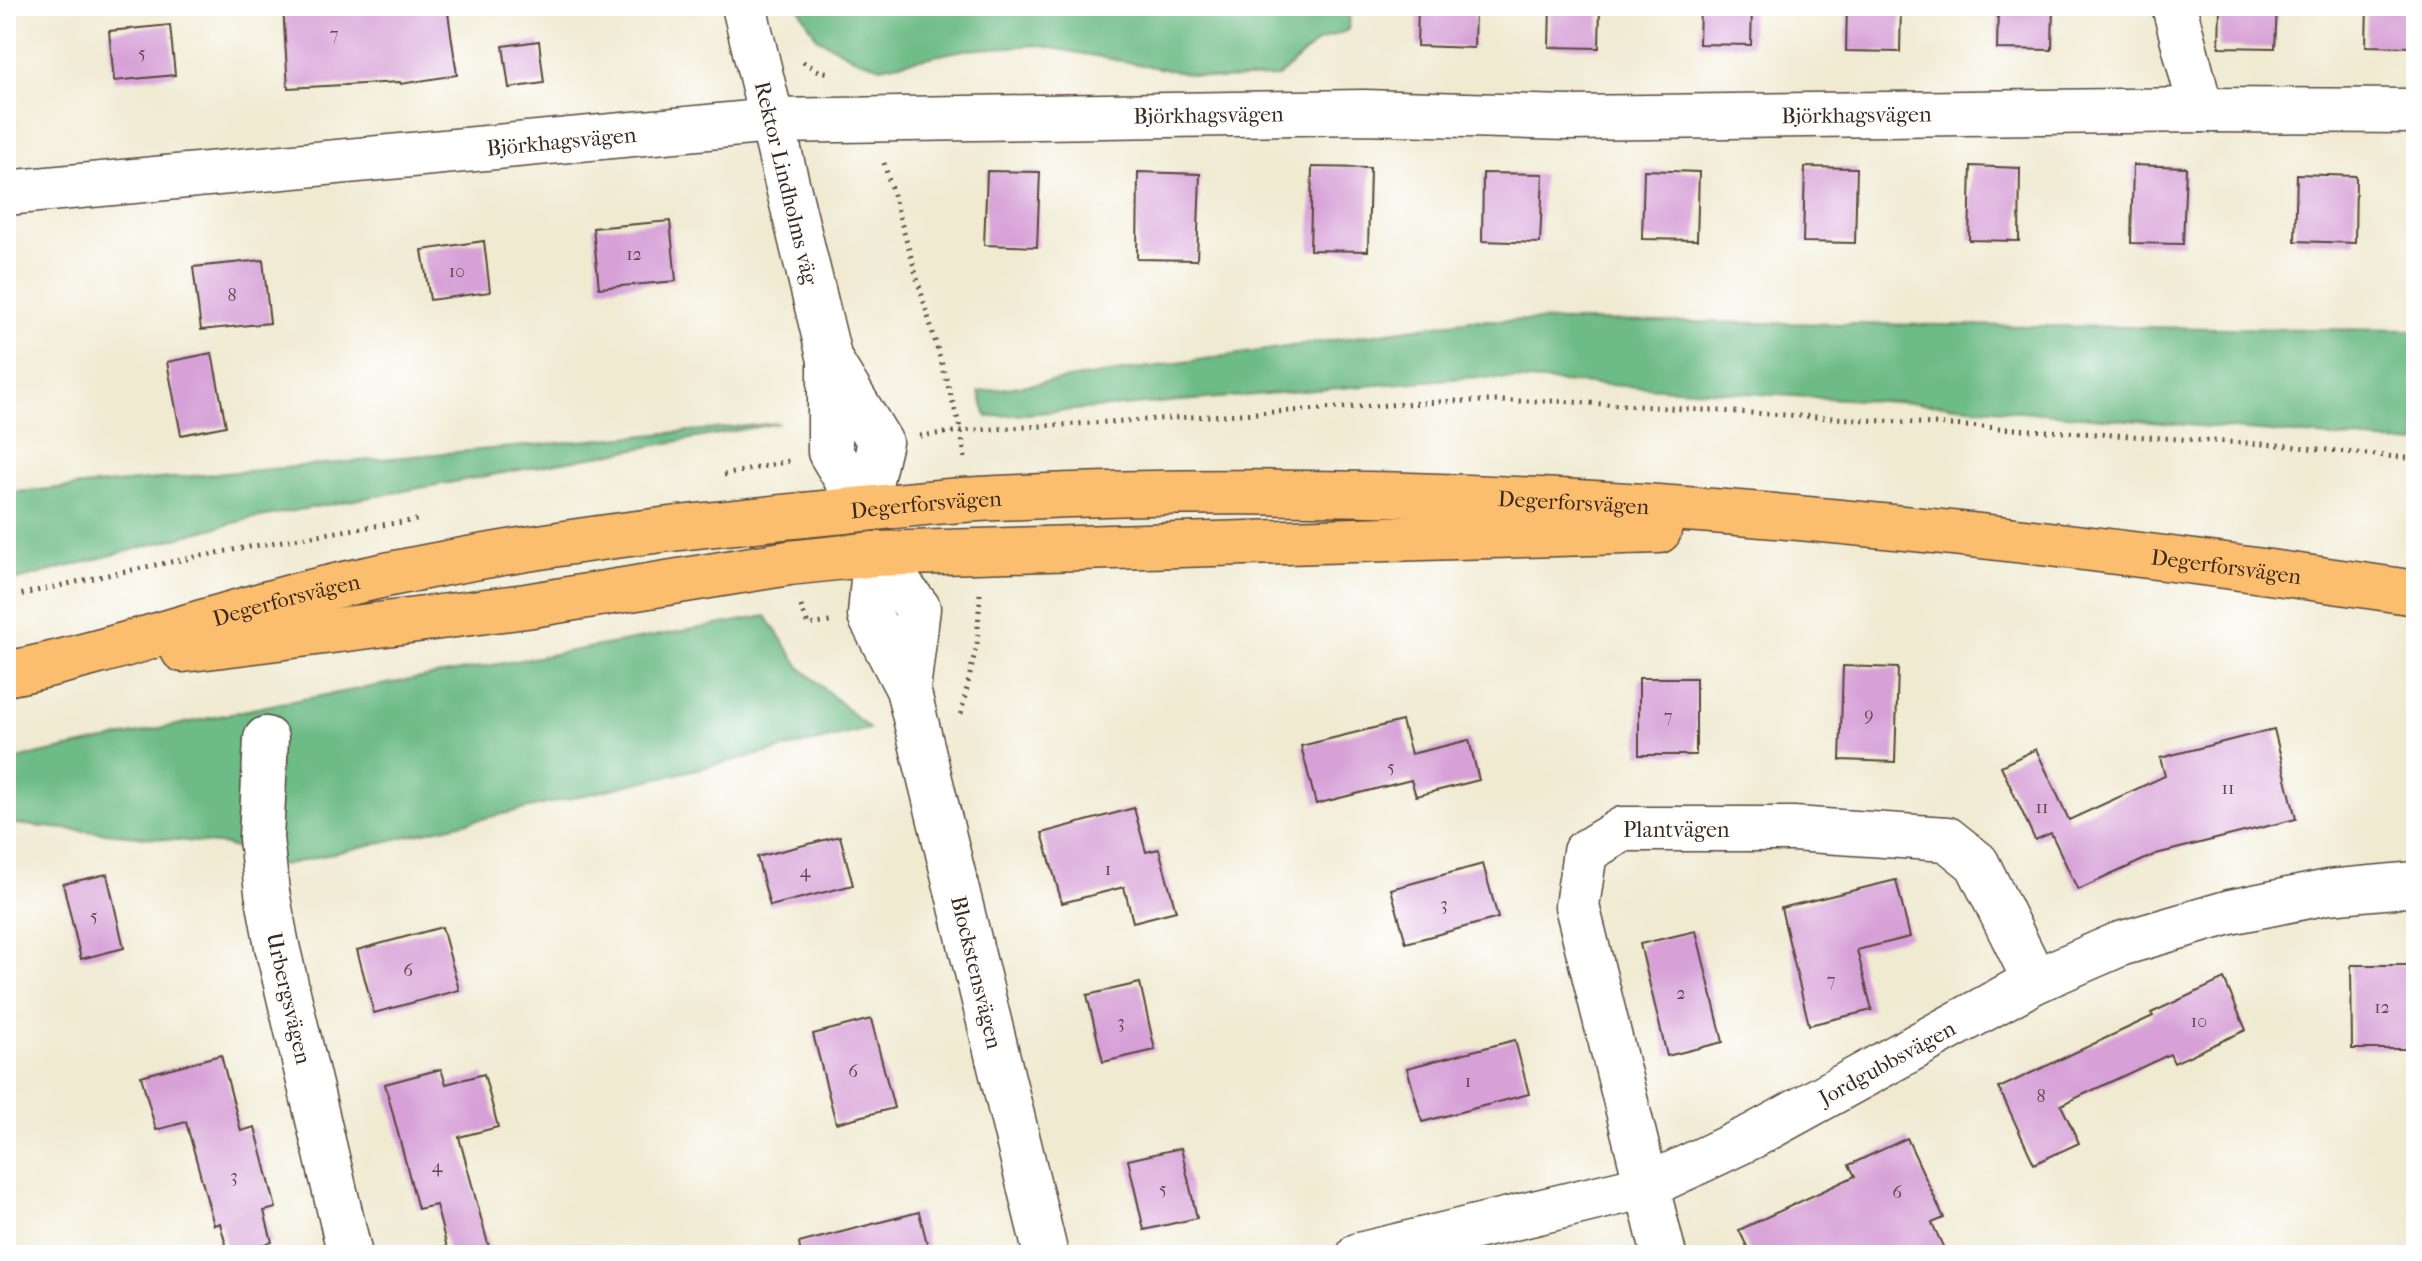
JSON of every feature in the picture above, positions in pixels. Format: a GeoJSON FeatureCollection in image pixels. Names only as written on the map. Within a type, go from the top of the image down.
{"type":"FeatureCollection","features":[{"type":"Feature","properties":{"kind":"main road","name":"Degerforsvägen"},"geometry":{"type":"LineString","coordinates":[[14,672],[348,583],[564,543],[971,499],[1089,494],[1322,492],[1587,501],[1847,524],[2128,554],[2416,593]]}},
{"type":"Feature","properties":{"kind":"main road"},"geometry":{"type":"LineString","coordinates":[[864,509],[875,554]]}},
{"type":"Feature","properties":{"kind":"main road","name":"Degerforsvägen"},"geometry":{"type":"LineString","coordinates":[[14,672],[526,606],[789,563],[875,554],[1483,538],[1847,524]]}},
{"type":"Feature","properties":{"kind":"street","name":"Rektor Lindholms väg"},"geometry":{"type":"LineString","coordinates":[[744,6],[830,360],[830,452],[864,509]]}},
{"type":"Feature","properties":{"kind":"street"},"geometry":{"type":"LineString","coordinates":[[2174,6],[2201,110]]}},
{"type":"Feature","properties":{"kind":"street","name":"Björkhagsvägen"},"geometry":{"type":"LineString","coordinates":[[6,193],[772,121],[1364,112],[1568,118],[2201,110],[2416,111]]}},
{"type":"Feature","properties":{"kind":"street","name":"Blockstensvägen"},"geometry":{"type":"LineString","coordinates":[[875,554],[870,616],[908,689],[1046,1255]]}},
{"type":"Feature","properties":{"kind":"street","name":"Urbergsvägen"},"geometry":{"type":"LineString","coordinates":[[266,739],[261,838],[267,892],[350,1255]]}},
{"type":"Feature","properties":{"kind":"street","name":"Plantvägen"},"geometry":{"type":"LineString","coordinates":[[1647,1186],[1577,906],[1585,852],[1623,829],[1793,829],[1947,839],[1977,863],[2035,981]]}},
{"type":"Feature","properties":{"kind":"street","name":"Jordgubbsvägen"},"geometry":{"type":"LineString","coordinates":[[1359,1255],[1647,1186],[1753,1136],[2035,981],[2120,944],[2230,912],[2328,892],[2416,884]]}},
{"type":"Feature","properties":{"kind":"street"},"geometry":{"type":"LineString","coordinates":[[1647,1186],[1664,1255]]}},
{"type":"Feature","properties":{"kind":"path"},"geometry":{"type":"LineString","coordinates":[[871,119],[961,431]]}},
{"type":"Feature","properties":{"kind":"path"},"geometry":{"type":"LineString","coordinates":[[910,437],[961,431],[1454,401],[1555,401],[2278,445],[2416,459]]}},
{"type":"Feature","properties":{"kind":"green space"},"geometry":{"type":"Polygon","coordinates":[[[798,6],[1352,6],[1348,30],[1317,42],[1278,77],[1217,79],[1037,45],[964,50],[881,67],[852,57],[817,38],[798,6]]]}},
{"type":"Feature","properties":{"kind":"green space"},"geometry":{"type":"Polygon","coordinates":[[[1471,320],[2416,330],[2416,444],[1946,405],[1475,377],[987,417],[979,392],[1471,320]]]}},
{"type":"Feature","properties":{"kind":"green space"},"geometry":{"type":"Polygon","coordinates":[[[779,423],[249,519],[6,583],[6,493],[779,423]]]}},
{"type":"Feature","properties":{"kind":"green space"},"geometry":{"type":"Polygon","coordinates":[[[766,616],[800,667],[869,729],[284,865],[226,845],[6,823],[6,761],[281,703],[766,616]]]}},
{"type":"Feature","properties":{"kind":"building"},"geometry":{"type":"Polygon","coordinates":[[[283,6],[447,6],[457,75],[401,84],[288,88],[283,6]]]}},
{"type":"Feature","properties":{"kind":"building"},"geometry":{"type":"Polygon","coordinates":[[[1418,6],[1475,6],[1474,48],[1417,46],[1418,6]]]}},
{"type":"Feature","properties":{"kind":"building"},"geometry":{"type":"Polygon","coordinates":[[[1550,6],[1600,6],[1599,48],[1549,47],[1550,6]]]}},
{"type":"Feature","properties":{"kind":"building"},"geometry":{"type":"Polygon","coordinates":[[[1700,6],[1752,6],[1751,45],[1699,44],[1700,6]]]}},
{"type":"Feature","properties":{"kind":"building"},"geometry":{"type":"Polygon","coordinates":[[[1847,6],[1901,6],[1900,52],[1846,51],[1847,6]]]}},
{"type":"Feature","properties":{"kind":"building"},"geometry":{"type":"Polygon","coordinates":[[[1998,6],[2053,6],[2052,50],[1997,49],[1998,6]]]}},
{"type":"Feature","properties":{"kind":"building"},"geometry":{"type":"Polygon","coordinates":[[[2220,6],[2277,6],[2275,48],[2219,47],[2220,6]]]}},
{"type":"Feature","properties":{"kind":"building"},"geometry":{"type":"Polygon","coordinates":[[[2367,6],[2416,6],[2416,47],[2366,46],[2367,6]]]}},
{"type":"Feature","properties":{"kind":"building"},"geometry":{"type":"Polygon","coordinates":[[[170,25],[175,75],[114,81],[109,31],[170,25]]]}},
{"type":"Feature","properties":{"kind":"building"},"geometry":{"type":"Polygon","coordinates":[[[539,41],[544,83],[509,88],[503,46],[539,41]]]}},
{"type":"Feature","properties":{"kind":"building"},"geometry":{"type":"Polygon","coordinates":[[[2133,165],[2186,167],[2183,244],[2131,243],[2133,165]]]}},
{"type":"Feature","properties":{"kind":"building"},"geometry":{"type":"Polygon","coordinates":[[[1971,166],[2020,168],[2019,241],[1969,240],[1971,166]]]}},
{"type":"Feature","properties":{"kind":"building"},"geometry":{"type":"Polygon","coordinates":[[[1312,167],[1370,168],[1368,251],[1310,250],[1312,167]]]}},
{"type":"Feature","properties":{"kind":"building"},"geometry":{"type":"Polygon","coordinates":[[[1805,167],[1857,168],[1855,243],[1803,242],[1805,167]]]}},
{"type":"Feature","properties":{"kind":"building"},"geometry":{"type":"Polygon","coordinates":[[[1644,170],[1699,172],[1697,240],[1642,239],[1644,170]]]}},
{"type":"Feature","properties":{"kind":"building"},"geometry":{"type":"Polygon","coordinates":[[[987,171],[1040,172],[1037,247],[984,245],[987,171]]]}},
{"type":"Feature","properties":{"kind":"building"},"geometry":{"type":"Polygon","coordinates":[[[1138,172],[1200,174],[1197,260],[1137,259],[1138,172]]]}},
{"type":"Feature","properties":{"kind":"building"},"geometry":{"type":"Polygon","coordinates":[[[1483,173],[1543,174],[1540,243],[1482,241],[1483,173]]]}},
{"type":"Feature","properties":{"kind":"building"},"geometry":{"type":"Polygon","coordinates":[[[2297,174],[2356,176],[2355,243],[2295,241],[2297,174]]]}},
{"type":"Feature","properties":{"kind":"building"},"geometry":{"type":"Polygon","coordinates":[[[670,221],[676,281],[599,288],[593,228],[670,221]]]}},
{"type":"Feature","properties":{"kind":"building"},"geometry":{"type":"Polygon","coordinates":[[[484,241],[490,292],[430,300],[422,250],[484,241]]]}},
{"type":"Feature","properties":{"kind":"building"},"geometry":{"type":"Polygon","coordinates":[[[263,260],[270,323],[201,330],[193,267],[263,260]]]}},
{"type":"Feature","properties":{"kind":"building"},"geometry":{"type":"Polygon","coordinates":[[[212,353],[226,426],[181,435],[167,362],[212,353]]]}},
{"type":"Feature","properties":{"kind":"building"},"geometry":{"type":"Polygon","coordinates":[[[1843,666],[1898,668],[1895,762],[1840,760],[1843,666]]]}},
{"type":"Feature","properties":{"kind":"building"},"geometry":{"type":"Polygon","coordinates":[[[1639,678],[1696,678],[1696,755],[1639,755],[1639,678]]]}},
{"type":"Feature","properties":{"kind":"building"},"geometry":{"type":"Polygon","coordinates":[[[1402,721],[1411,754],[1469,740],[1479,780],[1416,796],[1411,780],[1316,804],[1301,746],[1402,721]]]}},
{"type":"Feature","properties":{"kind":"building"},"geometry":{"type":"Polygon","coordinates":[[[2274,729],[2296,819],[2156,854],[2078,890],[2051,833],[2035,840],[2001,766],[2036,749],[2069,820],[2165,776],[2160,758],[2274,729]]]}},
{"type":"Feature","properties":{"kind":"building"},"geometry":{"type":"Polygon","coordinates":[[[1134,808],[1146,852],[1159,849],[1176,911],[1133,922],[1124,887],[1062,903],[1042,833],[1134,808]]]}},
{"type":"Feature","properties":{"kind":"building"},"geometry":{"type":"Polygon","coordinates":[[[840,836],[853,885],[770,906],[757,857],[840,836]]]}},
{"type":"Feature","properties":{"kind":"building"},"geometry":{"type":"Polygon","coordinates":[[[1483,864],[1498,918],[1406,943],[1391,889],[1483,864]]]}},
{"type":"Feature","properties":{"kind":"building"},"geometry":{"type":"Polygon","coordinates":[[[107,874],[124,948],[81,959],[63,884],[107,874]]]}},
{"type":"Feature","properties":{"kind":"building"},"geometry":{"type":"Polygon","coordinates":[[[1896,880],[1910,937],[1857,950],[1872,1010],[1809,1025],[1781,908],[1896,880]]]}},
{"type":"Feature","properties":{"kind":"building"},"geometry":{"type":"Polygon","coordinates":[[[442,927],[459,990],[374,1013],[357,950],[442,927]]]}},
{"type":"Feature","properties":{"kind":"building"},"geometry":{"type":"Polygon","coordinates":[[[1696,931],[1723,1042],[1667,1056],[1640,944],[1696,931]]]}},
{"type":"Feature","properties":{"kind":"building"},"geometry":{"type":"Polygon","coordinates":[[[2351,965],[2412,965],[2413,1049],[2352,1049],[2351,965]]]}},
{"type":"Feature","properties":{"kind":"building"},"geometry":{"type":"Polygon","coordinates":[[[2224,979],[2246,1030],[2174,1063],[2170,1054],[2061,1105],[2079,1143],[2034,1164],[1999,1088],[2224,979]]]}},
{"type":"Feature","properties":{"kind":"building"},"geometry":{"type":"Polygon","coordinates":[[[1140,983],[1155,1050],[1103,1062],[1087,995],[1140,983]]]}},
{"type":"Feature","properties":{"kind":"building"},"geometry":{"type":"Polygon","coordinates":[[[871,1019],[894,1108],[836,1123],[813,1034],[871,1019]]]}},
{"type":"Feature","properties":{"kind":"building"},"geometry":{"type":"Polygon","coordinates":[[[1515,1040],[1529,1094],[1422,1122],[1407,1068],[1515,1040]]]}},
{"type":"Feature","properties":{"kind":"building"},"geometry":{"type":"Polygon","coordinates":[[[221,1055],[241,1131],[255,1127],[276,1208],[264,1211],[272,1242],[228,1253],[220,1223],[214,1225],[186,1122],[156,1130],[141,1076],[221,1055]]]}},
{"type":"Feature","properties":{"kind":"building"},"geometry":{"type":"Polygon","coordinates":[[[441,1069],[446,1084],[484,1074],[498,1127],[459,1137],[491,1255],[449,1255],[436,1205],[418,1209],[385,1084],[441,1069]]]}},
{"type":"Feature","properties":{"kind":"building"},"geometry":{"type":"Polygon","coordinates":[[[1907,1138],[1944,1218],[1932,1223],[1947,1255],[1751,1255],[1739,1230],[1855,1176],[1849,1165],[1907,1138]]]}},
{"type":"Feature","properties":{"kind":"building"},"geometry":{"type":"Polygon","coordinates":[[[1181,1148],[1197,1218],[1144,1230],[1128,1160],[1181,1148]]]}},
{"type":"Feature","properties":{"kind":"building"},"geometry":{"type":"Polygon","coordinates":[[[919,1212],[930,1255],[801,1255],[799,1243],[919,1212]]]}}]}
